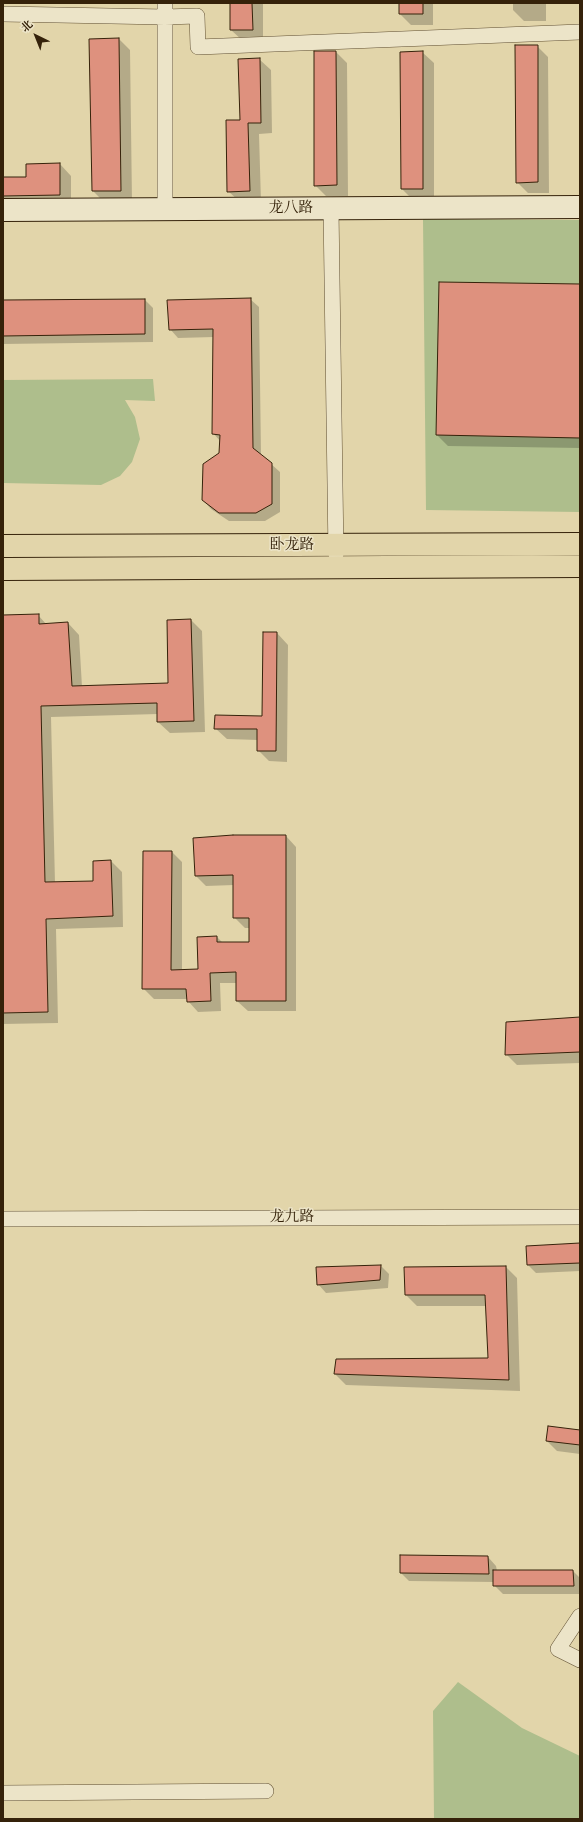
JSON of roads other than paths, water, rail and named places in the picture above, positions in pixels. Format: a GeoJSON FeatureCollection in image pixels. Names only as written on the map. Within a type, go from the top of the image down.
{"type":"FeatureCollection","features":[{"type":"Feature","properties":{"kind":"main road","name":"卧龙路"},"geometry":{"type":"LineString","coordinates":[[3,546],[580,544]]}},
{"type":"Feature","properties":{"kind":"main road","name":"卧龙路"},"geometry":{"type":"LineString","coordinates":[[3,568],[580,566]]}},
{"type":"Feature","properties":{"kind":"street"},"geometry":{"type":"LineString","coordinates":[[165,10],[165,209]]}},
{"type":"Feature","properties":{"kind":"street"},"geometry":{"type":"LineString","coordinates":[[3,14],[165,10],[197,16],[198,47],[580,32]]}},
{"type":"Feature","properties":{"kind":"street","name":"龙八路"},"geometry":{"type":"LineString","coordinates":[[3,210],[580,208]]}},
{"type":"Feature","properties":{"kind":"street"},"geometry":{"type":"LineString","coordinates":[[331,209],[336,567]]}},
{"type":"Feature","properties":{"kind":"street","name":"龙九路"},"geometry":{"type":"LineString","coordinates":[[3,1219],[580,1217]]}},
{"type":"Feature","properties":{"kind":"street"},"geometry":{"type":"LineString","coordinates":[[580,1616],[558,1650],[580,1660]]}},
{"type":"Feature","properties":{"kind":"street"},"geometry":{"type":"LineString","coordinates":[[3,1793],[266,1792]]}}]}
